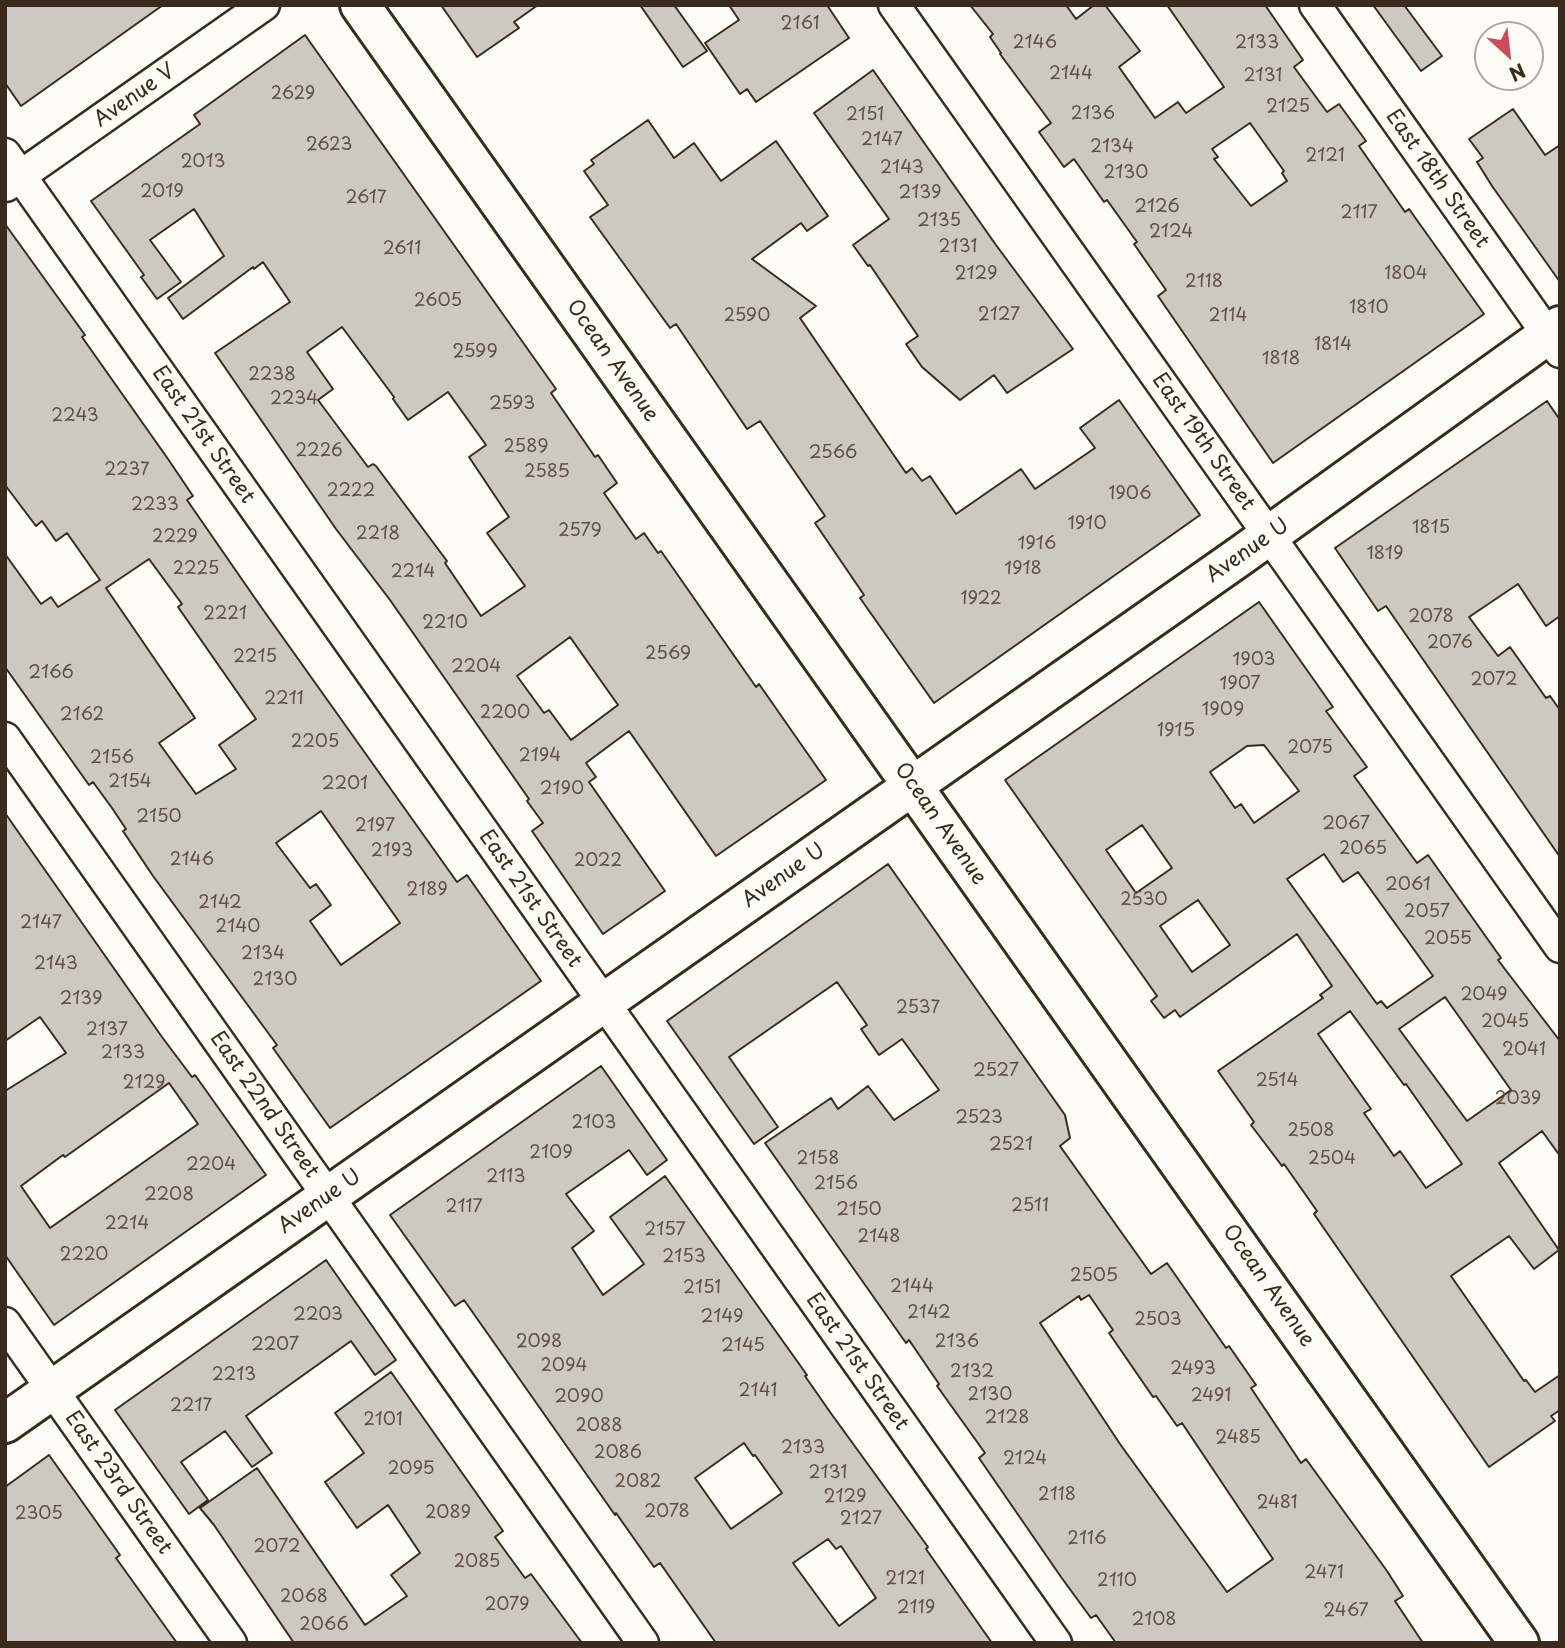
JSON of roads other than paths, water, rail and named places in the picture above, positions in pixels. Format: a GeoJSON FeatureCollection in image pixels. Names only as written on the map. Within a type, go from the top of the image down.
{"type":"FeatureCollection","features":[{"type":"Feature","properties":{"kind":"main road","name":"Ocean Avenue"},"geometry":{"type":"LineString","coordinates":[[359,5],[1520,1643]]}},
{"type":"Feature","properties":{"kind":"main road","name":"Avenue U"},"geometry":{"type":"LineString","coordinates":[[5,1423],[603,1001],[1556,338]]}},
{"type":"Feature","properties":{"kind":"street","name":"Avenue V"},"geometry":{"type":"LineString","coordinates":[[10,172],[264,5]]}},
{"type":"Feature","properties":{"kind":"street","name":"East 19th Street"},"geometry":{"type":"LineString","coordinates":[[894,5],[1560,947]]}},
{"type":"Feature","properties":{"kind":"street","name":"East 18th Street"},"geometry":{"type":"LineString","coordinates":[[1315,5],[1556,338]]}},
{"type":"Feature","properties":{"kind":"street","name":"East 21st Street"},"geometry":{"type":"LineString","coordinates":[[10,172],[603,1001],[1056,1643]]}},
{"type":"Feature","properties":{"kind":"street","name":"East 22nd Street"},"geometry":{"type":"LineString","coordinates":[[5,738],[643,1643]]}},
{"type":"Feature","properties":{"kind":"street","name":"East 23rd Street"},"geometry":{"type":"LineString","coordinates":[[5,1323],[231,1643]]}}]}
